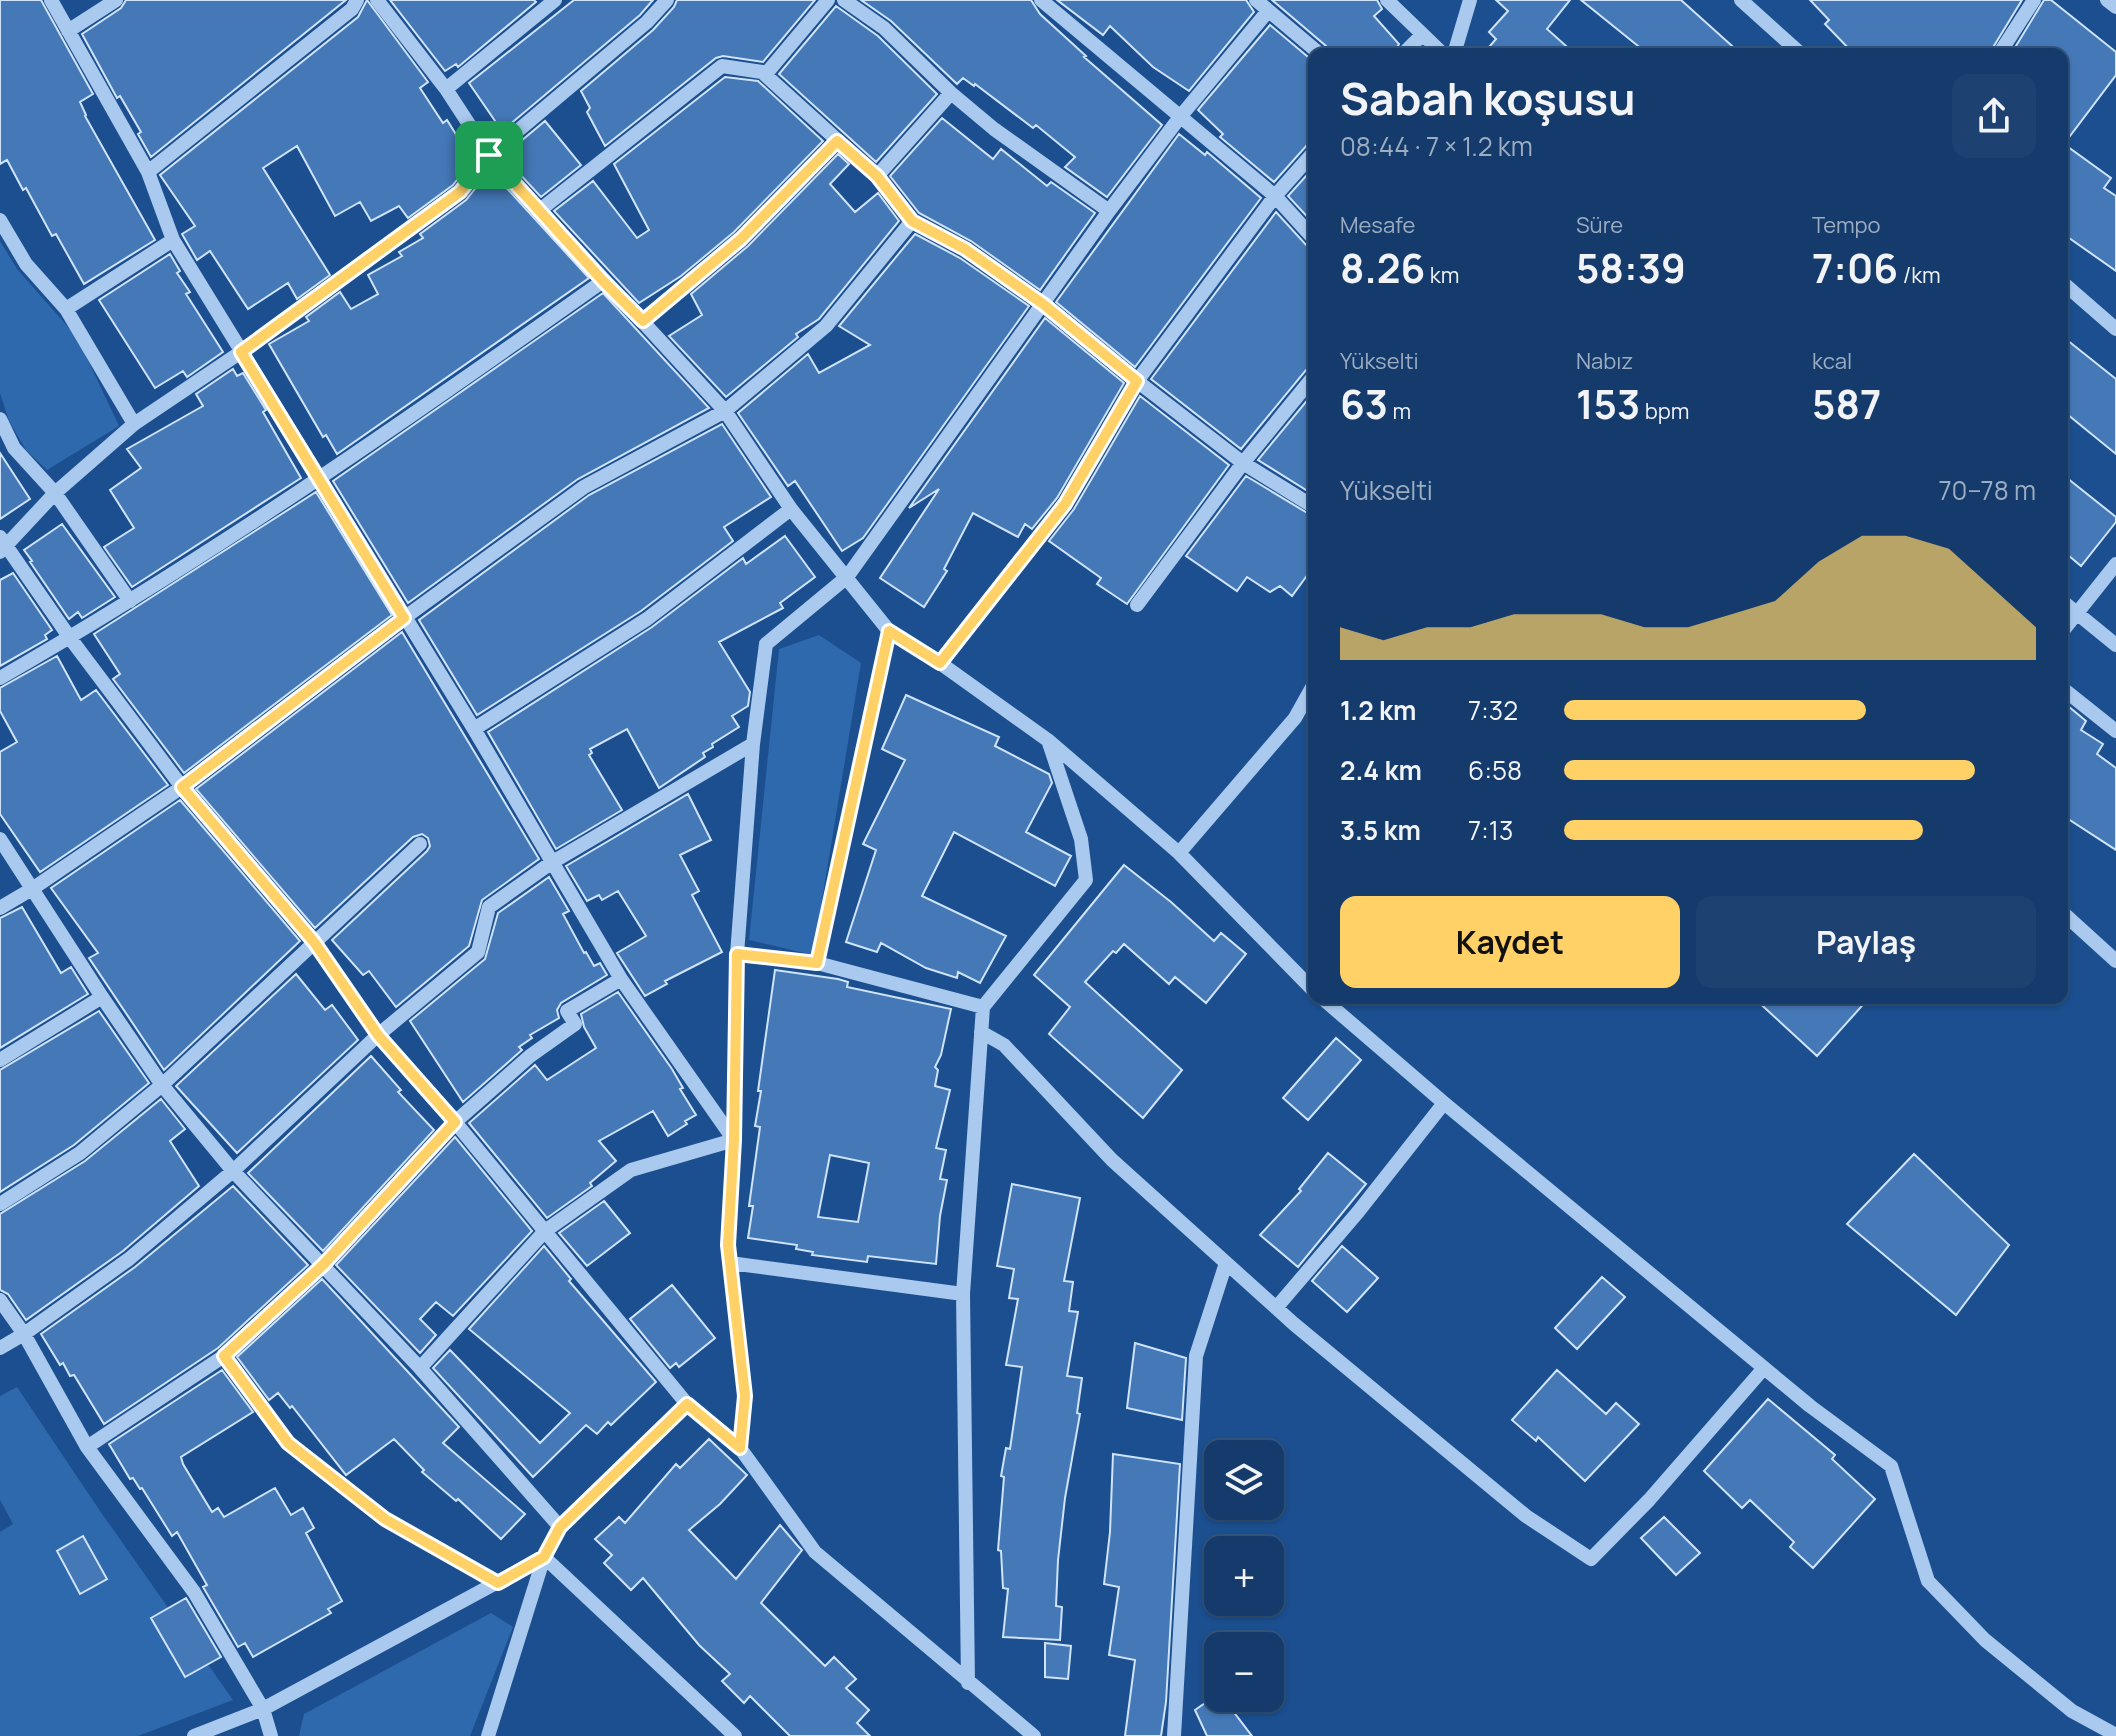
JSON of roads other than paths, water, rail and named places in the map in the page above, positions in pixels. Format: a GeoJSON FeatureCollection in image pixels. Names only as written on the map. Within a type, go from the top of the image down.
{"type":"FeatureCollection","features":[{"type":"Feature","properties":{"kind":"street"},"geometry":{"type":"LineString","coordinates":[[51,0],[148,172],[173,240],[474,729],[621,979],[734,1140]]}},
{"type":"Feature","properties":{"kind":"street"},"geometry":{"type":"LineString","coordinates":[[68,31],[116,0]]}},
{"type":"Feature","properties":{"kind":"street"},"geometry":{"type":"LineString","coordinates":[[148,172],[352,9],[357,0]]}},
{"type":"Feature","properties":{"kind":"street"},"geometry":{"type":"LineString","coordinates":[[377,0],[446,89],[489,155],[725,411],[791,509],[889,631],[940,663],[1049,741],[1179,853],[1308,985]]}},
{"type":"Feature","properties":{"kind":"street"},"geometry":{"type":"LineString","coordinates":[[446,89],[555,0]]}},
{"type":"Feature","properties":{"kind":"street"},"geometry":{"type":"LineString","coordinates":[[667,0],[647,22],[489,155],[460,192],[241,352],[134,424],[55,493],[3,545],[182,787],[314,942],[378,1035],[455,1122],[687,1404],[740,1448],[815,1552],[1034,1736]]}},
{"type":"Feature","properties":{"kind":"street"},"geometry":{"type":"LineString","coordinates":[[765,75],[828,0]]}},
{"type":"Feature","properties":{"kind":"street"},"geometry":{"type":"LineString","coordinates":[[844,0],[884,28],[951,93],[994,129],[1109,211]]}},
{"type":"Feature","properties":{"kind":"street"},"geometry":{"type":"LineString","coordinates":[[1041,0],[1275,196],[1308,232]]}},
{"type":"Feature","properties":{"kind":"street"},"geometry":{"type":"LineString","coordinates":[[1256,0],[1313,48]]}},
{"type":"Feature","properties":{"kind":"street"},"geometry":{"type":"LineString","coordinates":[[1387,0],[1436,48]]}},
{"type":"Feature","properties":{"kind":"street"},"geometry":{"type":"LineString","coordinates":[[1456,48],[1470,0]]}},
{"type":"Feature","properties":{"kind":"street"},"geometry":{"type":"LineString","coordinates":[[1741,0],[1794,48]]}},
{"type":"Feature","properties":{"kind":"street"},"geometry":{"type":"LineString","coordinates":[[2003,48],[2034,0]]}},
{"type":"Feature","properties":{"kind":"street"},"geometry":{"type":"LineString","coordinates":[[2107,0],[2116,7]]}},
{"type":"Feature","properties":{"kind":"street"},"geometry":{"type":"LineString","coordinates":[[740,1448],[745,1396],[728,1245],[734,1140],[737,954],[753,744],[766,644],[847,577],[1109,211],[1180,117],[1268,11]]}},
{"type":"Feature","properties":{"kind":"street"},"geometry":{"type":"LineString","coordinates":[[1409,48],[1422,35]]}},
{"type":"Feature","properties":{"kind":"street"},"geometry":{"type":"LineString","coordinates":[[540,210],[722,66],[765,75],[877,176],[912,221],[965,249],[1043,304],[1243,463],[1308,503]]}},
{"type":"Feature","properties":{"kind":"street"},"geometry":{"type":"LineString","coordinates":[[877,176],[951,93]]}},
{"type":"Feature","properties":{"kind":"street"},"geometry":{"type":"LineString","coordinates":[[643,321],[741,239],[837,141]]}},
{"type":"Feature","properties":{"kind":"street"},"geometry":{"type":"LineString","coordinates":[[940,663],[1065,504],[1137,381],[1275,196],[1308,159]]}},
{"type":"Feature","properties":{"kind":"street"},"geometry":{"type":"LineString","coordinates":[[0,220],[26,264],[66,309],[134,424]]}},
{"type":"Feature","properties":{"kind":"street"},"geometry":{"type":"LineString","coordinates":[[0,908],[182,787],[404,618],[584,487],[725,411],[826,326],[912,221]]}},
{"type":"Feature","properties":{"kind":"street"},"geometry":{"type":"LineString","coordinates":[[66,309],[173,240]]}},
{"type":"Feature","properties":{"kind":"street"},"geometry":{"type":"LineString","coordinates":[[0,678],[130,601],[319,479],[603,281]]}},
{"type":"Feature","properties":{"kind":"street"},"geometry":{"type":"LineString","coordinates":[[2068,287],[2116,329]]}},
{"type":"Feature","properties":{"kind":"street"},"geometry":{"type":"LineString","coordinates":[[1137,605],[1243,463],[1308,383]]}},
{"type":"Feature","properties":{"kind":"street"},"geometry":{"type":"LineString","coordinates":[[0,419],[14,448],[55,493],[130,601]]}},
{"type":"Feature","properties":{"kind":"street"},"geometry":{"type":"LineString","coordinates":[[474,729],[647,619],[791,509]]}},
{"type":"Feature","properties":{"kind":"street"},"geometry":{"type":"LineString","coordinates":[[2068,626],[2116,564]]}},
{"type":"Feature","properties":{"kind":"street"},"geometry":{"type":"LineString","coordinates":[[2068,606],[2116,645]]}},
{"type":"Feature","properties":{"kind":"street"},"geometry":{"type":"LineString","coordinates":[[817,963],[889,631]]}},
{"type":"Feature","properties":{"kind":"street"},"geometry":{"type":"LineString","coordinates":[[2068,693],[2116,731]]}},
{"type":"Feature","properties":{"kind":"street"},"geometry":{"type":"LineString","coordinates":[[1179,853],[1295,718],[1308,695]]}},
{"type":"Feature","properties":{"kind":"street"},"geometry":{"type":"LineString","coordinates":[[968,1683],[963,1294],[983,1007],[1086,880],[1081,839],[1049,741]]}},
{"type":"Feature","properties":{"kind":"street"},"geometry":{"type":"LineString","coordinates":[[0,1348],[129,1259],[233,1171],[378,1035],[478,952],[489,907],[551,863],[753,744]]}},
{"type":"Feature","properties":{"kind":"street"},"geometry":{"type":"LineString","coordinates":[[0,839],[162,1085],[233,1171],[420,1368],[560,1527]]}},
{"type":"Feature","properties":{"kind":"street"},"geometry":{"type":"LineString","coordinates":[[0,1204],[80,1153],[162,1085],[420,844]]}},
{"type":"Feature","properties":{"kind":"street"},"geometry":{"type":"LineString","coordinates":[[2068,917],[2116,961]]}},
{"type":"Feature","properties":{"kind":"street"},"geometry":{"type":"LineString","coordinates":[[737,954],[817,963],[983,1007]]}},
{"type":"Feature","properties":{"kind":"street"},"geometry":{"type":"LineString","coordinates":[[87,1447],[224,1356],[323,1265],[455,1122],[530,1056],[575,1024],[567,1011],[621,979]]}},
{"type":"Feature","properties":{"kind":"street"},"geometry":{"type":"LineString","coordinates":[[0,1060],[102,997]]}},
{"type":"Feature","properties":{"kind":"street"},"geometry":{"type":"LineString","coordinates":[[1329,1004],[1810,1406],[1891,1466],[1928,1581],[1985,1640],[2072,1711],[2116,1735]]}},
{"type":"Feature","properties":{"kind":"street"},"geometry":{"type":"LineString","coordinates":[[981,1032],[1004,1045],[1112,1160],[1276,1308],[1526,1516],[1591,1559],[1649,1500],[1764,1368]]}},
{"type":"Feature","properties":{"kind":"street"},"geometry":{"type":"LineString","coordinates":[[1276,1308],[1358,1212],[1444,1103]]}},
{"type":"Feature","properties":{"kind":"street"},"geometry":{"type":"LineString","coordinates":[[420,1368],[545,1231],[631,1170],[734,1140]]}},
{"type":"Feature","properties":{"kind":"street"},"geometry":{"type":"LineString","coordinates":[[730,1263],[963,1294]]}},
{"type":"Feature","properties":{"kind":"street"},"geometry":{"type":"LineString","coordinates":[[1174,1736],[1196,1356],[1226,1263]]}},
{"type":"Feature","properties":{"kind":"street"},"geometry":{"type":"LineString","coordinates":[[0,1300],[24,1334],[87,1447],[194,1592],[263,1709],[271,1736]]}},
{"type":"Feature","properties":{"kind":"street"},"geometry":{"type":"LineString","coordinates":[[224,1356],[288,1443],[385,1519],[498,1583]]}},
{"type":"Feature","properties":{"kind":"street"},"geometry":{"type":"LineString","coordinates":[[488,1736],[544,1557],[560,1527],[687,1404]]}},
{"type":"Feature","properties":{"kind":"street"},"geometry":{"type":"LineString","coordinates":[[194,1736],[263,1709],[544,1557]]}},
{"type":"Feature","properties":{"kind":"street"},"geometry":{"type":"LineString","coordinates":[[544,1557],[735,1736]]}}]}
